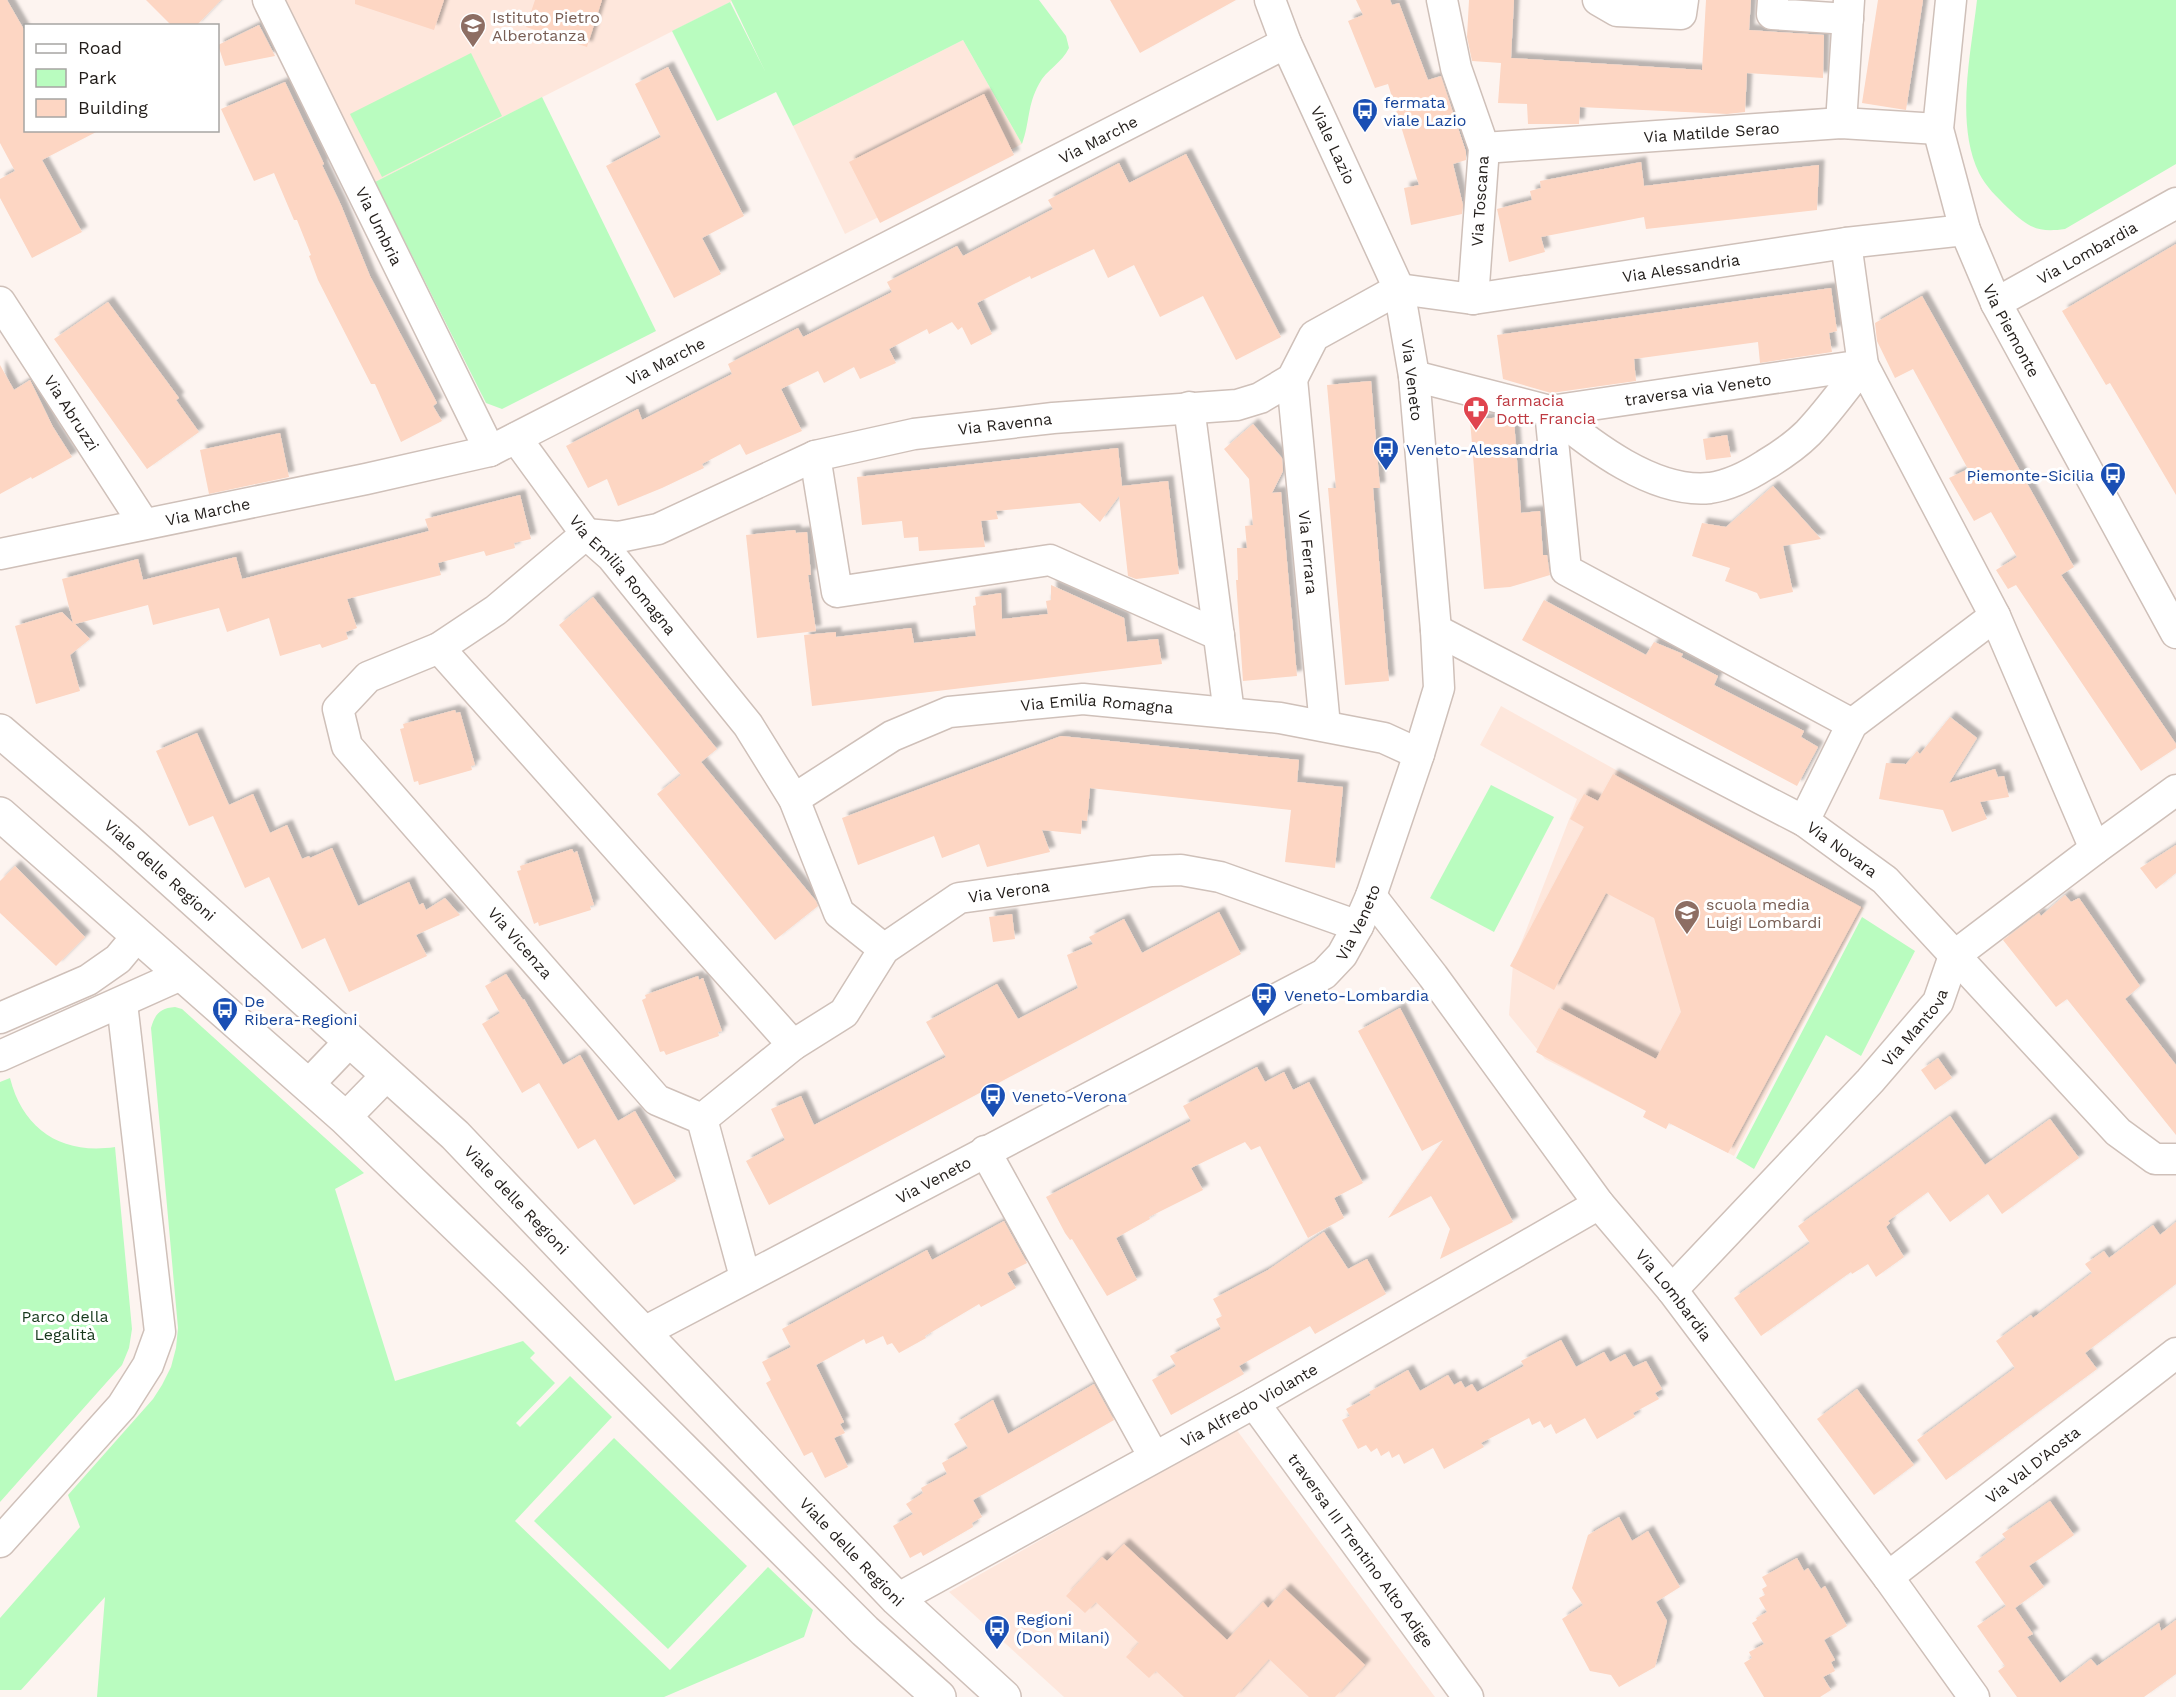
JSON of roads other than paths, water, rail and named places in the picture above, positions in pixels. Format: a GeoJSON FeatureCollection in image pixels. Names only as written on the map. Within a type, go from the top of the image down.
{"type":"FeatureCollection","features":[{"type":"Feature","properties":{"kind":"street","name":"Via Umbria"},"geometry":{"type":"LineString","coordinates":[[268,0],[503,445]]}},
{"type":"Feature","properties":{"kind":"street","name":"Viale Lazio"},"geometry":{"type":"LineString","coordinates":[[1270,0],[1286,44],[1399,289]]}},
{"type":"Feature","properties":{"kind":"street","name":"Via Toscana"},"geometry":{"type":"LineString","coordinates":[[1442,0],[1456,68],[1484,148],[1473,299]]}},
{"type":"Feature","properties":{"kind":"street"},"geometry":{"type":"LineString","coordinates":[[1598,0],[1617,11],[1681,14],[1683,0]]}},
{"type":"Feature","properties":{"kind":"street"},"geometry":{"type":"LineString","coordinates":[[1773,0],[1772,14],[1848,10],[1841,123]]}},
{"type":"Feature","properties":{"kind":"street","name":"Via Piemonte"},"geometry":{"type":"LineString","coordinates":[[1951,0],[1938,129],[1965,230],[1996,303],[2176,633]]}},
{"type":"Feature","properties":{"kind":"street","name":"Via Marche"},"geometry":{"type":"LineString","coordinates":[[0,554],[366,479],[503,445],[1286,44]]}},
{"type":"Feature","properties":{"kind":"street","name":"Via Matilde Serao"},"geometry":{"type":"LineString","coordinates":[[1484,148],[1841,123],[1938,129]]}},
{"type":"Feature","properties":{"kind":"street","name":"Via Lombardia"},"geometry":{"type":"LineString","coordinates":[[1996,303],[2176,202]]}},
{"type":"Feature","properties":{"kind":"street","name":"Via Alessandria"},"geometry":{"type":"LineString","coordinates":[[1399,289],[1473,299],[1846,243],[1965,230]]}},
{"type":"Feature","properties":{"kind":"street"},"geometry":{"type":"LineString","coordinates":[[1846,243],[1863,365],[1995,616],[2095,849]]}},
{"type":"Feature","properties":{"kind":"street"},"geometry":{"type":"LineString","coordinates":[[1292,379],[1314,336],[1399,289]]}},
{"type":"Feature","properties":{"kind":"street","name":"Via Veneto"},"geometry":{"type":"LineString","coordinates":[[644,1332],[1324,974],[1342,955],[1371,896],[1439,688],[1414,376],[1399,289]]}},
{"type":"Feature","properties":{"kind":"street","name":"Via Abruzzi"},"geometry":{"type":"LineString","coordinates":[[0,302],[144,524]]}},
{"type":"Feature","properties":{"kind":"street"},"geometry":{"type":"LineString","coordinates":[[1550,411],[1583,439],[1629,467],[1685,488],[1710,488],[1734,482],[1786,453],[1808,433],[1863,365]]}},
{"type":"Feature","properties":{"kind":"street","name":"traversa via Veneto"},"geometry":{"type":"LineString","coordinates":[[1414,376],[1550,411],[1863,365]]}},
{"type":"Feature","properties":{"kind":"street","name":"Via Ravenna"},"geometry":{"type":"LineString","coordinates":[[586,534],[619,537],[658,529],[815,456],[914,434],[1053,418],[1237,405],[1260,398],[1292,379]]}},
{"type":"Feature","properties":{"kind":"street","name":"Via Ferrara"},"geometry":{"type":"LineString","coordinates":[[1292,379],[1325,726]]}},
{"type":"Feature","properties":{"kind":"street"},"geometry":{"type":"LineString","coordinates":[[1189,407],[1229,713]]}},
{"type":"Feature","properties":{"kind":"street"},"geometry":{"type":"LineString","coordinates":[[1550,411],[1566,570],[1852,724]]}},
{"type":"Feature","properties":{"kind":"street","name":"Via Emilia Romagna"},"geometry":{"type":"LineString","coordinates":[[503,445],[586,534],[612,557],[748,725],[794,799],[839,913],[884,949]]}},
{"type":"Feature","properties":{"kind":"street"},"geometry":{"type":"LineString","coordinates":[[815,456],[837,592],[1050,560],[1219,635]]}},
{"type":"Feature","properties":{"kind":"street","name":"Via Vicenza"},"geometry":{"type":"LineString","coordinates":[[586,534],[496,610],[439,648],[368,677],[338,709],[347,746],[657,1100],[702,1119]]}},
{"type":"Feature","properties":{"kind":"street"},"geometry":{"type":"LineString","coordinates":[[1804,821],[1852,724],[1995,616]]}},
{"type":"Feature","properties":{"kind":"street","name":"Via Novara"},"geometry":{"type":"LineString","coordinates":[[1436,630],[1804,821],[1885,880],[2118,1132],[2155,1159],[2176,1159]]}},
{"type":"Feature","properties":{"kind":"street"},"geometry":{"type":"LineString","coordinates":[[439,648],[793,1045]]}},
{"type":"Feature","properties":{"kind":"street","name":"Via Emilia Romagna"},"geometry":{"type":"LineString","coordinates":[[794,799],[892,736],[949,712],[1083,699],[1280,718],[1384,738],[1419,754]]}},
{"type":"Feature","properties":{"kind":"street","name":"Viale delle Regioni"},"geometry":{"type":"LineString","coordinates":[[0,731],[126,839],[455,1135],[897,1599],[1004,1697]]}},
{"type":"Feature","properties":{"kind":"street"},"geometry":{"type":"LineString","coordinates":[[1954,956],[2176,790]]}},
{"type":"Feature","properties":{"kind":"street"},"geometry":{"type":"LineString","coordinates":[[0,814],[345,1118],[513,1280],[865,1631],[939,1697]]}},
{"type":"Feature","properties":{"kind":"street","name":"Via Verona"},"geometry":{"type":"LineString","coordinates":[[702,1119],[793,1045],[844,1013],[884,949],[959,898],[1152,871],[1181,870],[1220,877],[1358,926]]}},
{"type":"Feature","properties":{"kind":"street","name":"Via Lombardia"},"geometry":{"type":"LineString","coordinates":[[1371,896],[1433,976],[1599,1204],[1672,1290],[1888,1577],[1974,1697]]}},
{"type":"Feature","properties":{"kind":"street"},"geometry":{"type":"LineString","coordinates":[[0,1018],[88,980],[118,959],[138,935]]}},
{"type":"Feature","properties":{"kind":"street","name":"Via Mantova"},"geometry":{"type":"LineString","coordinates":[[1672,1290],[1870,1081],[1938,1002],[1954,956]]}},
{"type":"Feature","properties":{"kind":"street"},"geometry":{"type":"LineString","coordinates":[[0,1056],[183,974]]}},
{"type":"Feature","properties":{"kind":"street"},"geometry":{"type":"LineString","coordinates":[[0,1542],[122,1406],[148,1365],[160,1332],[122,1003]]}},
{"type":"Feature","properties":{"kind":"street"},"geometry":{"type":"LineString","coordinates":[[308,1085],[350,1041]]}},
{"type":"Feature","properties":{"kind":"street"},"geometry":{"type":"LineString","coordinates":[[345,1118],[387,1074]]}},
{"type":"Feature","properties":{"kind":"street"},"geometry":{"type":"LineString","coordinates":[[702,1119],[746,1277]]}},
{"type":"Feature","properties":{"kind":"street"},"geometry":{"type":"LineString","coordinates":[[985,1151],[1154,1456]]}},
{"type":"Feature","properties":{"kind":"street","name":"Via Alfredo Violante"},"geometry":{"type":"LineString","coordinates":[[897,1599],[1254,1403],[1599,1204]]}},
{"type":"Feature","properties":{"kind":"street","name":"Via Val D'Aosta"},"geometry":{"type":"LineString","coordinates":[[1888,1577],[2176,1353]]}},
{"type":"Feature","properties":{"kind":"street","name":"traversa III Trentino Alto Adige"},"geometry":{"type":"LineString","coordinates":[[1254,1403],[1467,1697]]}},
{"type":"Feature","properties":{"kind":"street"},"geometry":{"type":"LineString","coordinates":[[865,1631],[897,1599]]}},
{"type":"Feature","properties":{"kind":"place","name":"Istituto Pietro Alberotanza"},"geometry":{"type":"Point","coordinates":[473,49]}},
{"type":"Feature","properties":{"kind":"place","name":"fermata viale Lazio"},"geometry":{"type":"Point","coordinates":[1365,134]}},
{"type":"Feature","properties":{"kind":"place","name":"farmacia Dott. Francia"},"geometry":{"type":"Point","coordinates":[1476,432]}},
{"type":"Feature","properties":{"kind":"place","name":"Veneto-Alessandria"},"geometry":{"type":"Point","coordinates":[1386,472]}},
{"type":"Feature","properties":{"kind":"place","name":"Piemonte-Sicilia"},"geometry":{"type":"Point","coordinates":[2113,498]}},
{"type":"Feature","properties":{"kind":"place","name":"scuola media Luigi Lombardi"},"geometry":{"type":"Point","coordinates":[1687,936]}},
{"type":"Feature","properties":{"kind":"place","name":"Veneto-Lombardia"},"geometry":{"type":"Point","coordinates":[1264,1018]}},
{"type":"Feature","properties":{"kind":"place","name":"De Ribera-Regioni"},"geometry":{"type":"Point","coordinates":[225,1033]}},
{"type":"Feature","properties":{"kind":"place","name":"Veneto-Verona"},"geometry":{"type":"Point","coordinates":[993,1119]}},
{"type":"Feature","properties":{"kind":"place","name":"Regioni (Don Milani)"},"geometry":{"type":"Point","coordinates":[997,1651]}},
{"type":"Feature","properties":{"kind":"park label","name":"Parco della Legalità"},"geometry":{"type":"Point","coordinates":[65,1325]}}]}
